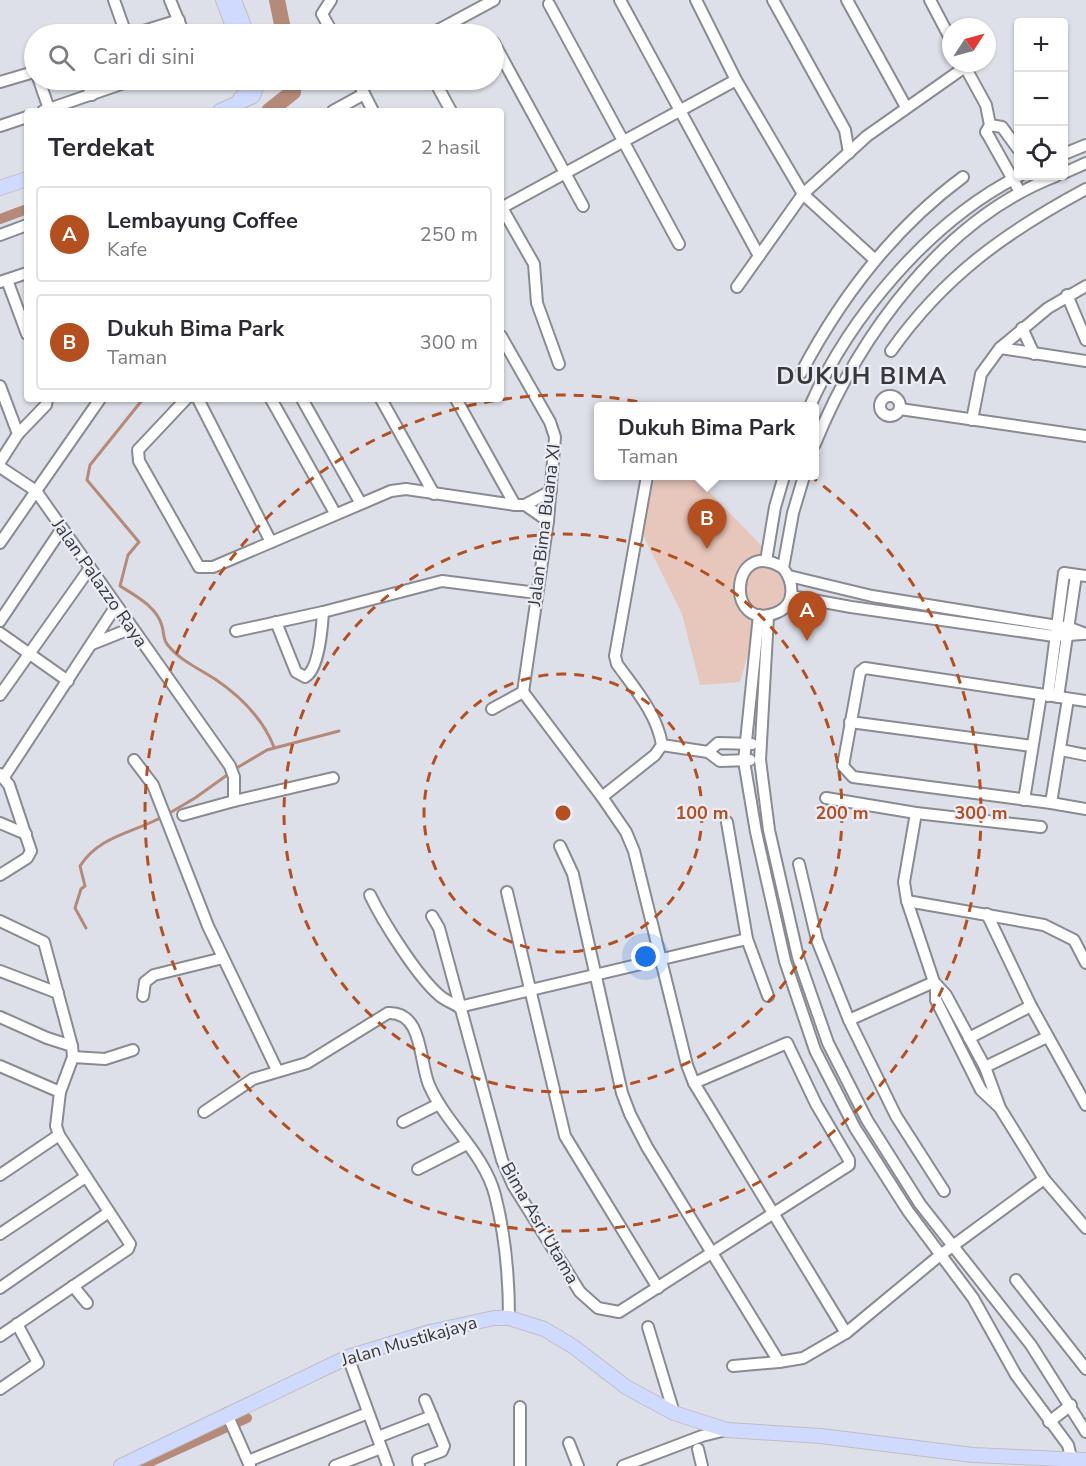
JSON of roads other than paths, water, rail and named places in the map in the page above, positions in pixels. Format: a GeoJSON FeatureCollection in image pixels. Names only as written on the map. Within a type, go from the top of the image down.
{"type":"FeatureCollection","features":[{"type":"Feature","properties":{"kind":"main road"},"geometry":{"type":"LineString","coordinates":[[223,0],[232,24]]}},
{"type":"Feature","properties":{"kind":"main road"},"geometry":{"type":"LineString","coordinates":[[234,0],[244,24]]}},
{"type":"Feature","properties":{"kind":"main road"},"geometry":{"type":"LineString","coordinates":[[227,108],[247,90]]}},
{"type":"Feature","properties":{"kind":"main road"},"geometry":{"type":"LineString","coordinates":[[228,108],[253,96],[256,90]]}},
{"type":"Feature","properties":{"kind":"main road"},"geometry":{"type":"LineString","coordinates":[[0,188],[24,180]]}},
{"type":"Feature","properties":{"kind":"main road","name":"Jalan Mustikajaya"},"geometry":{"type":"LineString","coordinates":[[126,1465],[348,1357],[477,1320],[509,1318],[528,1323],[562,1339],[626,1387],[674,1413],[727,1430],[822,1436],[973,1455],[1077,1462]]}},
{"type":"Feature","properties":{"kind":"street"},"geometry":{"type":"LineString","coordinates":[[114,0],[122,24]]}},
{"type":"Feature","properties":{"kind":"street"},"geometry":{"type":"LineString","coordinates":[[170,0],[180,24]]}},
{"type":"Feature","properties":{"kind":"street"},"geometry":{"type":"LineString","coordinates":[[328,24],[322,14],[331,0]]}},
{"type":"Feature","properties":{"kind":"street"},"geometry":{"type":"LineString","coordinates":[[450,24],[494,0]]}},
{"type":"Feature","properties":{"kind":"street"},"geometry":{"type":"LineString","coordinates":[[620,0],[759,256]]}},
{"type":"Feature","properties":{"kind":"street"},"geometry":{"type":"LineString","coordinates":[[696,0],[736,80],[803,194],[874,259]]}},
{"type":"Feature","properties":{"kind":"street"},"geometry":{"type":"LineString","coordinates":[[773,0],[844,130],[849,153]]}},
{"type":"Feature","properties":{"kind":"street"},"geometry":{"type":"LineString","coordinates":[[847,0],[906,107]]}},
{"type":"Feature","properties":{"kind":"street"},"geometry":{"type":"LineString","coordinates":[[930,0],[942,23]]}},
{"type":"Feature","properties":{"kind":"street"},"geometry":{"type":"LineString","coordinates":[[549,4],[679,244]]}},
{"type":"Feature","properties":{"kind":"street"},"geometry":{"type":"LineString","coordinates":[[166,24],[179,20]]}},
{"type":"Feature","properties":{"kind":"street"},"geometry":{"type":"LineString","coordinates":[[504,61],[583,206]]}},
{"type":"Feature","properties":{"kind":"street"},"geometry":{"type":"LineString","coordinates":[[737,287],[803,194],[906,107],[954,72]]}},
{"type":"Feature","properties":{"kind":"street"},"geometry":{"type":"LineString","coordinates":[[968,72],[986,105],[990,125],[986,132],[987,135],[1014,174]]}},
{"type":"Feature","properties":{"kind":"street"},"geometry":{"type":"LineString","coordinates":[[0,81],[24,75]]}},
{"type":"Feature","properties":{"kind":"street"},"geometry":{"type":"LineString","coordinates":[[504,205],[736,80]]}},
{"type":"Feature","properties":{"kind":"street"},"geometry":{"type":"LineString","coordinates":[[41,90],[46,108]]}},
{"type":"Feature","properties":{"kind":"street"},"geometry":{"type":"LineString","coordinates":[[90,90],[92,95]]}},
{"type":"Feature","properties":{"kind":"street"},"geometry":{"type":"LineString","coordinates":[[71,106],[106,90]]}},
{"type":"Feature","properties":{"kind":"street"},"geometry":{"type":"LineString","coordinates":[[362,90],[371,108]]}},
{"type":"Feature","properties":{"kind":"street"},"geometry":{"type":"LineString","coordinates":[[439,90],[449,108]]}},
{"type":"Feature","properties":{"kind":"street"},"geometry":{"type":"LineString","coordinates":[[338,108],[364,94]]}},
{"type":"Feature","properties":{"kind":"street"},"geometry":{"type":"LineString","coordinates":[[0,126],[24,118]]}},
{"type":"Feature","properties":{"kind":"street"},"geometry":{"type":"LineString","coordinates":[[990,125],[1002,127],[1014,144]]}},
{"type":"Feature","properties":{"kind":"street"},"geometry":{"type":"LineString","coordinates":[[1068,152],[1086,145]]}},
{"type":"Feature","properties":{"kind":"street"},"geometry":{"type":"LineString","coordinates":[[1068,171],[1086,163]]}},
{"type":"Feature","properties":{"kind":"street"},"geometry":{"type":"LineString","coordinates":[[801,373],[874,259],[908,223],[963,177]]}},
{"type":"Feature","properties":{"kind":"street"},"geometry":{"type":"LineString","coordinates":[[812,402],[840,350],[863,316],[895,276],[931,240],[970,207],[1014,178]]}},
{"type":"Feature","properties":{"kind":"street"},"geometry":{"type":"LineString","coordinates":[[1017,180],[1020,192]]}},
{"type":"Feature","properties":{"kind":"street"},"geometry":{"type":"LineString","coordinates":[[819,434],[829,410],[867,342],[909,287],[943,252],[980,220],[1037,180]]}},
{"type":"Feature","properties":{"kind":"street"},"geometry":{"type":"LineString","coordinates":[[891,351],[907,328],[946,285],[987,249],[1044,212],[1086,189]]}},
{"type":"Feature","properties":{"kind":"street"},"geometry":{"type":"LineString","coordinates":[[504,212],[534,264],[537,303],[559,364]]}},
{"type":"Feature","properties":{"kind":"street"},"geometry":{"type":"LineString","coordinates":[[0,235],[24,226]]}},
{"type":"Feature","properties":{"kind":"street"},"geometry":{"type":"LineString","coordinates":[[24,274],[3,281],[24,327]]}},
{"type":"Feature","properties":{"kind":"street"},"geometry":{"type":"LineString","coordinates":[[972,420],[981,374],[1000,348],[1022,328],[1067,296],[1086,286]]}},
{"type":"Feature","properties":{"kind":"street"},"geometry":{"type":"LineString","coordinates":[[1067,296],[1086,340]]}},
{"type":"Feature","properties":{"kind":"street"},"geometry":{"type":"LineString","coordinates":[[1022,328],[1034,354]]}},
{"type":"Feature","properties":{"kind":"street","name":"Jalan Bima Buana XI"},"geometry":{"type":"LineString","coordinates":[[504,341],[553,428],[555,437],[548,521],[523,692]]}},
{"type":"Feature","properties":{"kind":"street"},"geometry":{"type":"LineString","coordinates":[[1000,348],[1086,361]]}},
{"type":"Feature","properties":{"kind":"street"},"geometry":{"type":"LineString","coordinates":[[0,386],[18,434]]}},
{"type":"Feature","properties":{"kind":"street"},"geometry":{"type":"LineString","coordinates":[[0,462],[18,434],[46,402]]}},
{"type":"Feature","properties":{"kind":"street"},"geometry":{"type":"LineString","coordinates":[[0,543],[96,402]]}},
{"type":"Feature","properties":{"kind":"street"},"geometry":{"type":"LineString","coordinates":[[183,402],[138,450],[140,461],[199,567],[213,567],[360,502],[391,491],[406,489],[520,505],[548,521]]}},
{"type":"Feature","properties":{"kind":"street"},"geometry":{"type":"LineString","coordinates":[[200,402],[271,542]]}},
{"type":"Feature","properties":{"kind":"street"},"geometry":{"type":"LineString","coordinates":[[273,402],[335,513]]}},
{"type":"Feature","properties":{"kind":"street"},"geometry":{"type":"LineString","coordinates":[[304,402],[360,502]]}},
{"type":"Feature","properties":{"kind":"street"},"geometry":{"type":"LineString","coordinates":[[383,402],[434,494]]}},
{"type":"Feature","properties":{"kind":"street"},"geometry":{"type":"LineString","coordinates":[[458,402],[520,505]]}},
{"type":"Feature","properties":{"kind":"street"},"geometry":{"type":"LineString","coordinates":[[819,407],[829,410]]}},
{"type":"Feature","properties":{"kind":"street"},"geometry":{"type":"LineString","coordinates":[[900,409],[1086,436]]}},
{"type":"Feature","properties":{"kind":"street"},"geometry":{"type":"LineString","coordinates":[[0,468],[36,491]]}},
{"type":"Feature","properties":{"kind":"street"},"geometry":{"type":"LineString","coordinates":[[602,797],[655,755],[662,745],[660,730],[645,702],[616,664],[615,656],[646,480]]}},
{"type":"Feature","properties":{"kind":"street"},"geometry":{"type":"LineString","coordinates":[[766,561],[783,480]]}},
{"type":"Feature","properties":{"kind":"street"},"geometry":{"type":"LineString","coordinates":[[763,615],[785,607],[791,596],[786,572],[793,513],[803,480]]}},
{"type":"Feature","properties":{"kind":"street","name":"Jalan Palazzo Raya"},"geometry":{"type":"LineString","coordinates":[[36,491],[61,530],[230,766],[234,777],[234,801]]}},
{"type":"Feature","properties":{"kind":"street"},"geometry":{"type":"LineString","coordinates":[[520,505],[551,491]]}},
{"type":"Feature","properties":{"kind":"street"},"geometry":{"type":"LineString","coordinates":[[0,621],[61,530]]}},
{"type":"Feature","properties":{"kind":"street"},"geometry":{"type":"LineString","coordinates":[[763,615],[743,603],[738,585],[743,573],[753,564],[766,561],[786,572],[872,596],[1055,631]]}},
{"type":"Feature","properties":{"kind":"street"},"geometry":{"type":"LineString","coordinates":[[0,695],[90,568]]}},
{"type":"Feature","properties":{"kind":"street"},"geometry":{"type":"LineString","coordinates":[[1024,800],[1032,746],[1054,696],[1081,575],[1064,573],[1055,631],[1054,696],[1060,750],[1051,803]]}},
{"type":"Feature","properties":{"kind":"street"},"geometry":{"type":"LineString","coordinates":[[236,631],[323,612],[442,581],[537,593]]}},
{"type":"Feature","properties":{"kind":"street"},"geometry":{"type":"LineString","coordinates":[[791,596],[870,610],[1084,634]]}},
{"type":"Feature","properties":{"kind":"street"},"geometry":{"type":"LineString","coordinates":[[870,610],[872,596]]}},
{"type":"Feature","properties":{"kind":"street"},"geometry":{"type":"LineString","coordinates":[[0,875],[30,854],[26,834],[2,775],[68,681],[116,606]]}},
{"type":"Feature","properties":{"kind":"street"},"geometry":{"type":"LineString","coordinates":[[276,622],[296,672],[305,677],[314,668],[322,632],[323,612]]}},
{"type":"Feature","properties":{"kind":"street"},"geometry":{"type":"LineString","coordinates":[[763,615],[744,761],[756,832],[785,961],[815,1050],[855,1128],[939,1256],[973,1298],[1016,1375],[1068,1445],[1077,1462]]}},
{"type":"Feature","properties":{"kind":"street"},"geometry":{"type":"LineString","coordinates":[[763,615],[760,760],[769,830],[798,957],[828,1043],[867,1120],[920,1204],[951,1246],[1024,1335],[1071,1405],[1086,1432]]}},
{"type":"Feature","properties":{"kind":"street"},"geometry":{"type":"LineString","coordinates":[[92,644],[132,628]]}},
{"type":"Feature","properties":{"kind":"street"},"geometry":{"type":"LineString","coordinates":[[0,633],[68,681]]}},
{"type":"Feature","properties":{"kind":"street"},"geometry":{"type":"LineString","coordinates":[[1086,701],[865,668],[860,672],[843,766],[853,777],[1086,809]]}},
{"type":"Feature","properties":{"kind":"street"},"geometry":{"type":"LineString","coordinates":[[492,710],[523,692],[626,832],[634,851],[687,1065],[694,1083],[846,1333]]}},
{"type":"Feature","properties":{"kind":"street"},"geometry":{"type":"LineString","coordinates":[[850,722],[1032,746]]}},
{"type":"Feature","properties":{"kind":"street"},"geometry":{"type":"LineString","coordinates":[[708,752],[718,743],[760,745]]}},
{"type":"Feature","properties":{"kind":"street"},"geometry":{"type":"LineString","coordinates":[[662,745],[708,752],[720,761],[760,760]]}},
{"type":"Feature","properties":{"kind":"street"},"geometry":{"type":"LineString","coordinates":[[1060,750],[1086,755]]}},
{"type":"Feature","properties":{"kind":"street"},"geometry":{"type":"LineString","coordinates":[[134,760],[153,785],[223,958],[277,1070]]}},
{"type":"Feature","properties":{"kind":"street"},"geometry":{"type":"LineString","coordinates":[[183,815],[333,778]]}},
{"type":"Feature","properties":{"kind":"street"},"geometry":{"type":"LineString","coordinates":[[826,798],[916,813],[1041,827]]}},
{"type":"Feature","properties":{"kind":"street"},"geometry":{"type":"LineString","coordinates":[[916,813],[904,882],[907,901],[935,984],[936,1000],[981,1090],[1000,1108]]}},
{"type":"Feature","properties":{"kind":"street"},"geometry":{"type":"LineString","coordinates":[[727,822],[747,939],[768,996]]}},
{"type":"Feature","properties":{"kind":"street"},"geometry":{"type":"LineString","coordinates":[[0,823],[26,834]]}},
{"type":"Feature","properties":{"kind":"street"},"geometry":{"type":"LineString","coordinates":[[560,846],[573,874],[622,1093],[630,1114],[712,1255],[779,1362]]}},
{"type":"Feature","properties":{"kind":"street"},"geometry":{"type":"LineString","coordinates":[[799,864],[817,940],[849,1020],[896,1116],[944,1191]]}},
{"type":"Feature","properties":{"kind":"street"},"geometry":{"type":"LineString","coordinates":[[507,892],[565,1136],[658,1288]]}},
{"type":"Feature","properties":{"kind":"street"},"geometry":{"type":"LineString","coordinates":[[370,895],[429,984],[440,996],[459,1007],[747,939]]}},
{"type":"Feature","properties":{"kind":"street"},"geometry":{"type":"LineString","coordinates":[[907,901],[1044,925],[1074,940],[1086,963]]}},
{"type":"Feature","properties":{"kind":"street"},"geometry":{"type":"LineString","coordinates":[[987,914],[1047,1037],[1086,1105]]}},
{"type":"Feature","properties":{"kind":"street","name":"Bima Asri Utama"},"geometry":{"type":"LineString","coordinates":[[432,916],[439,928],[459,1007],[473,1046],[495,1144],[513,1185],[580,1292],[598,1308],[620,1312],[849,1165],[849,1160],[816,1104],[787,1043],[694,1083]]}},
{"type":"Feature","properties":{"kind":"street"},"geometry":{"type":"LineString","coordinates":[[0,921],[44,942],[73,1057],[60,1092],[56,1126],[84,1178],[130,1244],[128,1249],[0,1336]]}},
{"type":"Feature","properties":{"kind":"street"},"geometry":{"type":"LineString","coordinates":[[143,996],[146,982],[154,975],[223,958]]}},
{"type":"Feature","properties":{"kind":"street"},"geometry":{"type":"LineString","coordinates":[[0,971],[58,993]]}},
{"type":"Feature","properties":{"kind":"street"},"geometry":{"type":"LineString","coordinates":[[849,1020],[935,984]]}},
{"type":"Feature","properties":{"kind":"street"},"geometry":{"type":"LineString","coordinates":[[935,984],[945,995],[985,1067],[1000,1108],[1044,1179],[1086,1228]]}},
{"type":"Feature","properties":{"kind":"street"},"geometry":{"type":"LineString","coordinates":[[969,1038],[1031,1006]]}},
{"type":"Feature","properties":{"kind":"street"},"geometry":{"type":"LineString","coordinates":[[204,1112],[253,1079],[277,1070],[307,1063],[375,1020],[388,1013],[398,1012],[412,1024],[424,1072],[439,1104],[467,1144],[495,1194],[507,1264],[509,1318]]}},
{"type":"Feature","properties":{"kind":"street"},"geometry":{"type":"LineString","coordinates":[[0,1017],[46,1038],[72,1046]]}},
{"type":"Feature","properties":{"kind":"street"},"geometry":{"type":"LineString","coordinates":[[985,1067],[1047,1037]]}},
{"type":"Feature","properties":{"kind":"street"},"geometry":{"type":"LineString","coordinates":[[73,1057],[105,1059],[133,1050]]}},
{"type":"Feature","properties":{"kind":"street"},"geometry":{"type":"LineString","coordinates":[[0,1066],[60,1092]]}},
{"type":"Feature","properties":{"kind":"street"},"geometry":{"type":"LineString","coordinates":[[403,1122],[439,1104]]}},
{"type":"Feature","properties":{"kind":"street"},"geometry":{"type":"LineString","coordinates":[[0,1175],[59,1135]]}},
{"type":"Feature","properties":{"kind":"street"},"geometry":{"type":"LineString","coordinates":[[418,1169],[467,1144]]}},
{"type":"Feature","properties":{"kind":"street"},"geometry":{"type":"LineString","coordinates":[[0,1234],[84,1178]]}},
{"type":"Feature","properties":{"kind":"street"},"geometry":{"type":"LineString","coordinates":[[733,1366],[803,1358],[846,1333],[951,1246],[1044,1179]]}},
{"type":"Feature","properties":{"kind":"street"},"geometry":{"type":"LineString","coordinates":[[0,1288],[109,1212]]}},
{"type":"Feature","properties":{"kind":"street"},"geometry":{"type":"LineString","coordinates":[[1016,1280],[1082,1357],[1086,1369]]}},
{"type":"Feature","properties":{"kind":"street"},"geometry":{"type":"LineString","coordinates":[[74,1286],[87,1303]]}},
{"type":"Feature","properties":{"kind":"street"},"geometry":{"type":"LineString","coordinates":[[0,1389],[38,1363],[17,1324]]}},
{"type":"Feature","properties":{"kind":"street"},"geometry":{"type":"LineString","coordinates":[[648,1327],[674,1413]]}},
{"type":"Feature","properties":{"kind":"street"},"geometry":{"type":"LineString","coordinates":[[348,1357],[388,1466]]}},
{"type":"Feature","properties":{"kind":"street"},"geometry":{"type":"LineString","coordinates":[[419,1466],[418,1460],[444,1449],[425,1400]]}},
{"type":"Feature","properties":{"kind":"street"},"geometry":{"type":"LineString","coordinates":[[1049,1422],[1071,1405]]}},
{"type":"Feature","properties":{"kind":"street"},"geometry":{"type":"LineString","coordinates":[[520,1407],[520,1466]]}},
{"type":"Feature","properties":{"kind":"street"},"geometry":{"type":"LineString","coordinates":[[227,1414],[249,1464],[368,1413]]}},
{"type":"Feature","properties":{"kind":"street"},"geometry":{"type":"LineString","coordinates":[[335,1466],[432,1416]]}},
{"type":"Feature","properties":{"kind":"street"},"geometry":{"type":"LineString","coordinates":[[623,1466],[702,1436],[727,1430]]}},
{"type":"Feature","properties":{"kind":"street"},"geometry":{"type":"LineString","coordinates":[[569,1443],[578,1466]]}},
{"type":"Feature","properties":{"kind":"street"},"geometry":{"type":"LineString","coordinates":[[698,1449],[702,1466]]}},
{"type":"Feature","properties":{"kind":"waterway"},"geometry":{"type":"LineString","coordinates":[[277,0],[282,24]]}},
{"type":"Feature","properties":{"kind":"waterway"},"geometry":{"type":"LineString","coordinates":[[273,108],[293,90]]}},
{"type":"Feature","properties":{"kind":"waterway"},"geometry":{"type":"LineString","coordinates":[[0,219],[24,210]]}},
{"type":"Feature","properties":{"kind":"waterway"},"geometry":{"type":"LineString","coordinates":[[141,402],[90,465],[87,480],[139,542],[128,555],[120,586],[156,613],[164,638],[172,650],[215,679],[250,709],[264,727],[274,747]]}},
{"type":"Feature","properties":{"kind":"waterway"},"geometry":{"type":"LineString","coordinates":[[235,769],[267,750],[339,731]]}},
{"type":"Feature","properties":{"kind":"waterway"},"geometry":{"type":"LineString","coordinates":[[168,814],[230,773]]}},
{"type":"Feature","properties":{"kind":"waterway"},"geometry":{"type":"LineString","coordinates":[[86,928],[75,908],[81,889],[85,886],[80,866],[97,848],[117,836],[162,817]]}},
{"type":"Feature","properties":{"kind":"waterway"},"geometry":{"type":"LineString","coordinates":[[141,1466],[247,1418]]}},
{"type":"Feature","properties":{"kind":"place","name":"Dukuh Bima Park"},"geometry":{"type":"Point","coordinates":[707,549]}},
{"type":"Feature","properties":{"kind":"place","name":"Lembayung Coffee"},"geometry":{"type":"Point","coordinates":[807,641]}},
{"type":"Feature","properties":{"kind":"district","name":"DUKUH BIMA"},"geometry":{"type":"Point","coordinates":[862,376]}}]}
